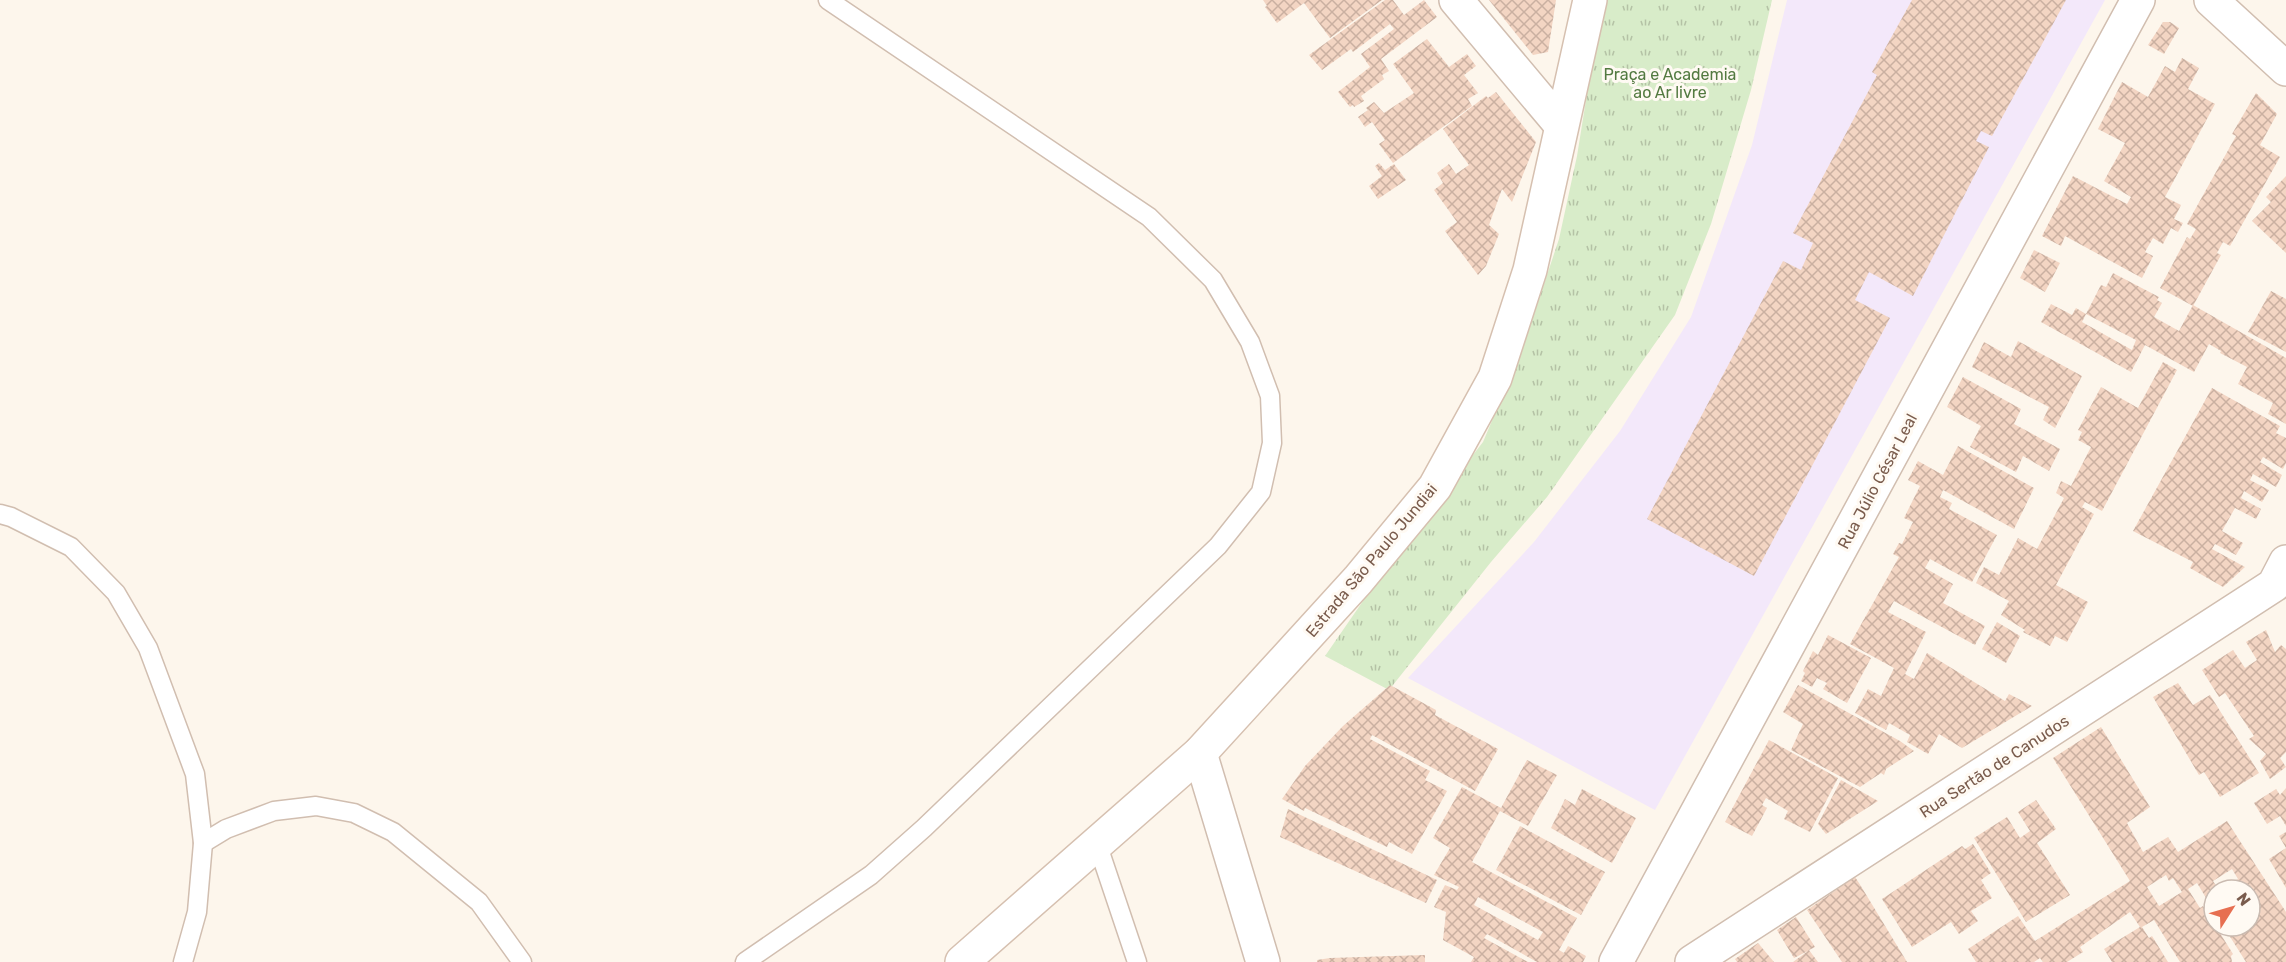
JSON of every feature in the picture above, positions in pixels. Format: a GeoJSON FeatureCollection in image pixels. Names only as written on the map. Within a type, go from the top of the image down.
{"type":"FeatureCollection","features":[{"type":"Feature","properties":{"kind":"street"},"geometry":{"type":"LineString","coordinates":[[1456,0],[1561,125]]}},
{"type":"Feature","properties":{"kind":"street","name":"Estrada São Paulo Jundiai"},"geometry":{"type":"LineString","coordinates":[[962,962],[1200,753],[1358,580],[1435,487],[1495,378],[1530,270],[1590,0]]}},
{"type":"Feature","properties":{"kind":"street","name":"Rua Júlio César Leal"},"geometry":{"type":"LineString","coordinates":[[1616,962],[2138,0]]}},
{"type":"Feature","properties":{"kind":"street"},"geometry":{"type":"LineString","coordinates":[[2211,0],[2286,69]]}},
{"type":"Feature","properties":{"kind":"street","name":"Rua Sertão de Canudos"},"geometry":{"type":"LineString","coordinates":[[1692,962],[2282,581]]}},
{"type":"Feature","properties":{"kind":"street"},"geometry":{"type":"LineString","coordinates":[[1200,753],[1263,962]]}},
{"type":"Feature","properties":{"kind":"lane"},"geometry":{"type":"LineString","coordinates":[[745,962],[871,875],[933,820],[1218,546],[1261,492],[1272,443],[1270,396],[1250,342],[1213,280],[1149,217],[828,0]]}},
{"type":"Feature","properties":{"kind":"lane"},"geometry":{"type":"LineString","coordinates":[[0,514],[11,517],[71,547],[116,593],[148,648],[195,774],[203,843],[197,912],[183,962]]}},
{"type":"Feature","properties":{"kind":"lane"},"geometry":{"type":"LineString","coordinates":[[203,843],[226,829],[274,811],[316,806],[354,813],[393,832],[479,902],[522,962]]}},
{"type":"Feature","properties":{"kind":"lane"},"geometry":{"type":"LineString","coordinates":[[1097,843],[1137,962]]}},
{"type":"Feature","properties":{"kind":"shaded area"},"geometry":{"type":"Polygon","coordinates":[[[1787,0],[2105,0],[1655,810],[1408,678],[1534,542],[1620,431],[1691,317],[1752,145],[1787,0]]]}},
{"type":"Feature","properties":{"kind":"green space","name":"Praça e Academia ao Ar livre"},"geometry":{"type":"Polygon","coordinates":[[[1607,0],[1772,0],[1751,90],[1711,224],[1675,315],[1547,497],[1491,562],[1389,690],[1325,656],[1390,562],[1483,442],[1523,347],[1559,239],[1577,156],[1595,44],[1607,0]]]}},
{"type":"Feature","properties":{"kind":"building"},"geometry":{"type":"Polygon","coordinates":[[[1263,0],[1382,0],[1330,38],[1304,3],[1277,23],[1265,7],[1267,6],[1263,0]]]}},
{"type":"Feature","properties":{"kind":"building"},"geometry":{"type":"Polygon","coordinates":[[[1385,0],[1393,0],[1404,15],[1424,0],[1437,17],[1381,59],[1389,71],[1382,75],[1384,79],[1361,96],[1364,101],[1350,107],[1338,92],[1370,67],[1361,54],[1394,29],[1390,24],[1353,52],[1351,49],[1322,70],[1309,55],[1385,0]]]}},
{"type":"Feature","properties":{"kind":"building"},"geometry":{"type":"Polygon","coordinates":[[[1489,0],[1556,0],[1548,52],[1533,55],[1489,0]]]}},
{"type":"Feature","properties":{"kind":"building"},"geometry":{"type":"Polygon","coordinates":[[[1912,0],[2066,0],[1992,136],[1981,131],[1976,141],[1989,147],[1913,296],[1869,272],[1855,300],[1890,318],[1754,576],[1647,519],[1783,261],[1801,270],[1813,243],[1793,233],[1877,75],[1872,72],[1912,0]]]}},
{"type":"Feature","properties":{"kind":"building"},"geometry":{"type":"Polygon","coordinates":[[[2163,22],[2170,22],[2179,28],[2164,54],[2148,45],[2163,22]]]}},
{"type":"Feature","properties":{"kind":"building"},"geometry":{"type":"Polygon","coordinates":[[[1427,39],[1449,67],[1467,54],[1476,66],[1464,75],[1478,93],[1468,99],[1472,106],[1393,163],[1379,144],[1385,140],[1372,122],[1365,127],[1358,117],[1374,102],[1384,113],[1414,93],[1393,64],[1427,39]]]}},
{"type":"Feature","properties":{"kind":"building"},"geometry":{"type":"Polygon","coordinates":[[[2182,58],[2199,68],[2188,89],[2215,104],[2165,197],[2181,205],[2174,219],[2183,223],[2178,232],[2171,228],[2163,244],[2153,238],[2145,252],[2153,256],[2142,278],[2065,236],[2061,246],[2042,236],[2073,176],[2127,204],[2131,197],[2104,181],[2125,143],[2098,129],[2122,82],[2148,97],[2165,66],[2175,72],[2182,58]]]}},
{"type":"Feature","properties":{"kind":"building"},"geometry":{"type":"Polygon","coordinates":[[[1496,92],[1536,142],[1512,202],[1502,189],[1489,225],[1499,234],[1486,266],[1478,275],[1445,231],[1457,222],[1434,190],[1443,183],[1437,173],[1449,164],[1456,174],[1469,165],[1443,129],[1486,96],[1488,98],[1496,92]]]}},
{"type":"Feature","properties":{"kind":"building"},"geometry":{"type":"Polygon","coordinates":[[[2256,93],[2277,114],[2260,145],[2280,157],[2230,246],[2223,242],[2217,253],[2221,255],[2193,306],[2160,288],[2187,237],[2190,239],[2196,229],[2187,224],[2236,136],[2232,134],[2256,93]]]}},
{"type":"Feature","properties":{"kind":"building"},"geometry":{"type":"Polygon","coordinates":[[[1379,163],[1385,170],[1394,164],[1406,180],[1378,199],[1369,186],[1382,176],[1375,166],[1379,163]]]}},
{"type":"Feature","properties":{"kind":"building"},"geometry":{"type":"Polygon","coordinates":[[[2286,176],[2286,253],[2252,221],[2271,202],[2266,197],[2286,176]]]}},
{"type":"Feature","properties":{"kind":"building"},"geometry":{"type":"Polygon","coordinates":[[[2034,250],[2060,263],[2045,292],[2020,278],[2034,250]]]}},
{"type":"Feature","properties":{"kind":"building"},"geometry":{"type":"Polygon","coordinates":[[[2113,273],[2159,297],[2157,300],[2162,303],[2154,317],[2179,331],[2193,305],[2286,358],[2286,424],[2268,414],[2273,403],[2238,384],[2247,367],[2220,353],[2221,351],[2209,344],[2194,372],[2145,345],[2131,372],[2041,322],[2051,304],[2072,315],[2076,308],[2086,314],[2101,285],[2106,287],[2113,273]],[[2086,314],[2082,322],[2132,350],[2136,340],[2086,314]]]}},
{"type":"Feature","properties":{"kind":"building"},"geometry":{"type":"Polygon","coordinates":[[[2271,291],[2286,299],[2286,352],[2248,332],[2271,291]]]}},
{"type":"Feature","properties":{"kind":"building"},"geometry":{"type":"Polygon","coordinates":[[[2018,341],[2082,376],[2055,428],[2043,420],[2049,407],[1972,367],[1984,342],[2011,357],[2018,341]]]}},
{"type":"Feature","properties":{"kind":"building"},"geometry":{"type":"Polygon","coordinates":[[[2163,362],[2177,370],[2102,511],[2085,502],[2082,507],[2094,514],[2056,585],[2088,602],[2067,642],[2055,636],[2050,646],[2023,632],[2025,630],[2001,615],[2009,601],[1976,583],[1984,567],[1999,575],[2018,538],[2037,549],[2064,498],[2056,493],[2061,481],[2071,486],[2091,447],[2078,440],[2082,432],[2078,430],[2101,387],[2138,408],[2163,362]]]}},
{"type":"Feature","properties":{"kind":"building"},"geometry":{"type":"Polygon","coordinates":[[[1963,377],[2021,409],[2014,424],[2060,449],[2049,471],[2023,456],[2016,472],[1970,447],[1981,426],[1947,407],[1963,377]]]}},
{"type":"Feature","properties":{"kind":"building"},"geometry":{"type":"Polygon","coordinates":[[[2212,388],[2280,426],[2276,433],[2286,438],[2286,463],[2283,469],[2263,457],[2260,462],[2282,475],[2276,487],[2253,474],[2250,480],[2269,490],[2262,502],[2244,491],[2241,498],[2261,509],[2256,519],[2235,508],[2222,531],[2243,543],[2236,555],[2215,544],[2212,549],[2245,567],[2223,587],[2190,568],[2193,562],[2133,531],[2212,388]]]}},
{"type":"Feature","properties":{"kind":"building"},"geometry":{"type":"Polygon","coordinates":[[[1958,446],[2034,488],[2014,529],[1943,490],[1940,497],[1952,503],[1949,509],[1997,535],[1972,582],[1930,559],[1925,568],[1953,584],[1943,603],[1985,626],[1975,645],[1894,601],[1888,612],[1926,632],[1905,674],[1914,679],[1927,653],[2005,701],[2009,694],[2032,706],[1962,748],[1939,734],[1928,754],[1907,742],[1910,735],[1889,723],[1886,730],[1855,713],[1868,689],[1881,696],[1894,668],[1850,644],[1899,557],[1893,554],[1899,543],[1902,544],[1913,522],[1904,518],[1920,486],[1908,480],[1918,461],[1943,475],[1958,446]]]}},
{"type":"Feature","properties":{"kind":"building"},"geometry":{"type":"Polygon","coordinates":[[[1997,622],[2020,636],[2006,663],[1982,649],[1997,622]]]}},
{"type":"Feature","properties":{"kind":"building"},"geometry":{"type":"Polygon","coordinates":[[[2266,630],[2275,652],[2281,645],[2286,649],[2286,752],[2280,758],[2286,767],[2270,779],[2260,761],[2266,754],[2249,739],[2254,736],[2225,693],[2219,697],[2202,670],[2233,650],[2245,668],[2257,660],[2246,642],[2266,630]]]}},
{"type":"Feature","properties":{"kind":"building"},"geometry":{"type":"Polygon","coordinates":[[[1828,635],[1871,658],[1847,703],[1823,689],[1827,683],[1817,678],[1812,687],[1801,681],[1805,673],[1803,671],[1813,651],[1818,655],[1828,635]]]}},
{"type":"Feature","properties":{"kind":"building"},"geometry":{"type":"Polygon","coordinates":[[[2178,683],[2193,705],[2210,695],[2259,773],[2220,797],[2204,772],[2199,775],[2153,697],[2178,683]]]}},
{"type":"Feature","properties":{"kind":"building"},"geometry":{"type":"Polygon","coordinates":[[[1390,685],[1436,710],[1435,715],[1498,749],[1475,791],[1372,735],[1370,739],[1430,771],[1425,780],[1447,791],[1412,854],[1389,842],[1387,847],[1282,799],[1305,766],[1343,726],[1390,685]]]}},
{"type":"Feature","properties":{"kind":"building"},"geometry":{"type":"Polygon","coordinates":[[[1798,685],[1914,751],[1886,769],[1884,775],[1881,773],[1860,787],[1791,750],[1803,724],[1783,712],[1798,685]]]}},
{"type":"Feature","properties":{"kind":"building"},"geometry":{"type":"Polygon","coordinates":[[[2101,727],[2150,807],[2127,823],[2143,852],[2168,837],[2178,852],[2227,821],[2286,912],[2286,962],[2246,962],[2231,938],[2262,938],[2262,878],[2237,878],[2232,869],[2218,878],[2202,878],[2202,891],[2197,883],[2188,889],[2200,908],[2202,907],[2202,938],[2223,938],[2233,954],[2232,962],[2180,962],[2154,920],[2142,927],[2149,938],[2152,936],[2168,962],[2112,962],[2104,949],[2140,927],[2130,912],[2080,947],[2083,952],[2067,962],[2043,962],[2040,958],[2034,962],[1976,962],[1968,949],[2018,916],[2035,941],[2130,881],[2053,758],[2101,727]],[[2166,875],[2147,887],[2159,906],[2182,892],[2173,878],[2169,881],[2166,875]]]}},
{"type":"Feature","properties":{"kind":"building"},"geometry":{"type":"Polygon","coordinates":[[[1769,740],[1838,778],[1810,832],[1784,819],[1788,811],[1766,798],[1762,805],[1767,808],[1752,836],[1725,822],[1769,740]]]}},
{"type":"Feature","properties":{"kind":"building"},"geometry":{"type":"Polygon","coordinates":[[[1527,760],[1557,775],[1528,826],[1500,811],[1472,862],[1577,918],[1559,950],[1564,953],[1568,946],[1586,956],[1583,962],[1537,962],[1487,934],[1484,938],[1528,962],[1471,962],[1474,957],[1443,940],[1446,912],[1434,907],[1445,885],[1457,890],[1459,887],[1434,875],[1450,848],[1433,838],[1462,787],[1501,808],[1527,760]],[[1478,897],[1474,905],[1538,940],[1543,932],[1478,897]]]}},
{"type":"Feature","properties":{"kind":"building"},"geometry":{"type":"Polygon","coordinates":[[[1841,780],[1878,801],[1826,834],[1818,824],[1841,780]]]}},
{"type":"Feature","properties":{"kind":"building"},"geometry":{"type":"Polygon","coordinates":[[[2286,788],[2286,826],[2280,816],[2267,824],[2254,803],[2276,789],[2280,795],[2286,788]]]}},
{"type":"Feature","properties":{"kind":"building"},"geometry":{"type":"Polygon","coordinates":[[[1582,789],[1636,818],[1612,863],[1551,828],[1565,799],[1575,805],[1582,789]]]}},
{"type":"Feature","properties":{"kind":"building"},"geometry":{"type":"Polygon","coordinates":[[[2036,800],[2056,829],[2037,843],[2070,895],[2026,922],[1974,838],[2007,817],[2020,838],[2030,831],[2018,812],[2036,800]]]}},
{"type":"Feature","properties":{"kind":"building"},"geometry":{"type":"Polygon","coordinates":[[[1288,809],[1437,880],[1426,903],[1280,837],[1288,809]]]}},
{"type":"Feature","properties":{"kind":"building"},"geometry":{"type":"Polygon","coordinates":[[[1520,826],[1605,872],[1581,915],[1496,870],[1520,826]]]}},
{"type":"Feature","properties":{"kind":"building"},"geometry":{"type":"Polygon","coordinates":[[[2286,832],[2286,848],[2279,836],[2286,832]]]}},
{"type":"Feature","properties":{"kind":"building"},"geometry":{"type":"Polygon","coordinates":[[[1973,844],[1991,873],[1981,880],[1992,898],[1971,911],[1978,921],[1959,934],[1951,922],[1912,947],[1882,899],[1962,846],[1965,849],[1973,844]]]}},
{"type":"Feature","properties":{"kind":"building"},"geometry":{"type":"Polygon","coordinates":[[[2286,848],[2286,888],[2269,859],[2286,848]]]}},
{"type":"Feature","properties":{"kind":"building"},"geometry":{"type":"Polygon","coordinates":[[[1855,877],[1907,962],[1842,962],[1807,910],[1855,877]]]}},
{"type":"Feature","properties":{"kind":"building"},"geometry":{"type":"Polygon","coordinates":[[[1796,917],[1815,947],[1809,950],[1818,962],[1793,962],[1808,951],[1794,958],[1777,930],[1796,917]]]}},
{"type":"Feature","properties":{"kind":"building"},"geometry":{"type":"Polygon","coordinates":[[[1758,943],[1774,962],[1737,962],[1735,959],[1758,943]]]}},
{"type":"Feature","properties":{"kind":"building"},"geometry":{"type":"Polygon","coordinates":[[[1425,955],[1425,962],[1317,962],[1317,960],[1330,958],[1425,955]]]}}]}
